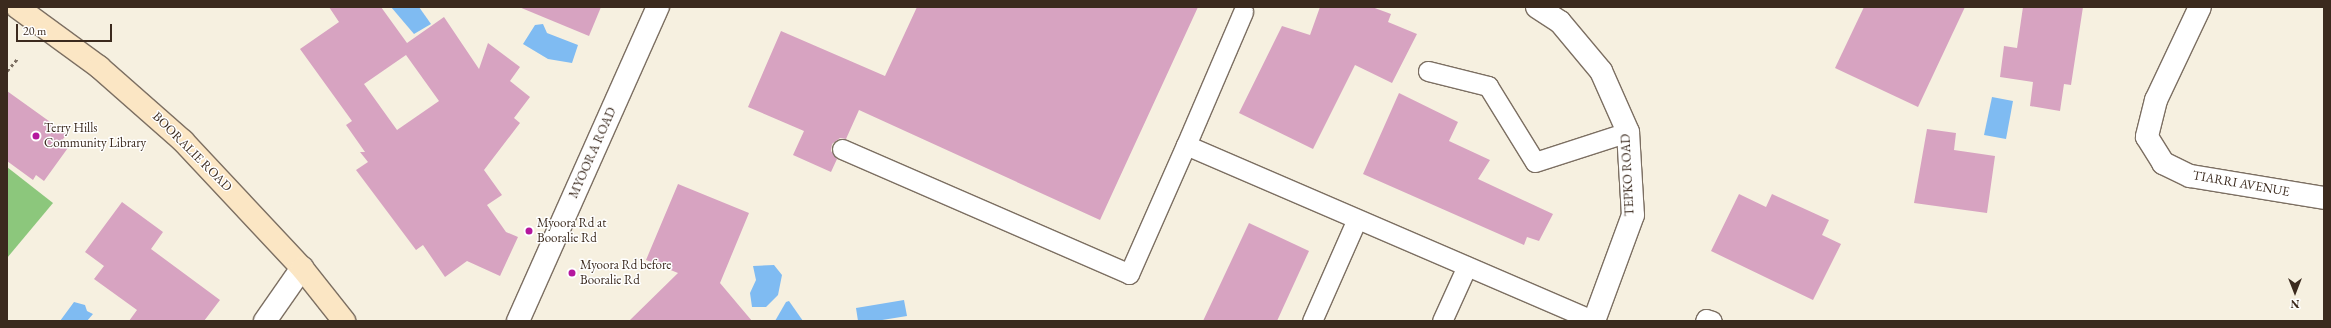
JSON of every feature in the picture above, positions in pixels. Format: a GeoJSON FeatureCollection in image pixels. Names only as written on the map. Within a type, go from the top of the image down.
{"type":"FeatureCollection","features":[{"type":"Feature","properties":{"kind":"street","name":"BOORALIE ROAD"},"geometry":{"type":"LineString","coordinates":[[16,7],[99,67],[141,102],[189,146],[302,268],[344,321]]}},
{"type":"Feature","properties":{"kind":"street","name":"MYOORA ROAD"},"geometry":{"type":"LineString","coordinates":[[518,321],[658,7]]}},
{"type":"Feature","properties":{"kind":"street","name":"TEPKO ROAD"},"geometry":{"type":"LineString","coordinates":[[1537,7],[1560,22],[1601,71],[1628,132],[1633,215],[1594,321]]}},
{"type":"Feature","properties":{"kind":"street","name":"TIARRI AVENUE"},"geometry":{"type":"LineString","coordinates":[[2200,7],[2156,100],[2147,137],[2163,163],[2190,176],[2324,198]]}},
{"type":"Feature","properties":{"kind":"street"},"geometry":{"type":"LineString","coordinates":[[265,321],[302,268]]}},
{"type":"Feature","properties":{"kind":"lane"},"geometry":{"type":"LineString","coordinates":[[842,149],[1129,274],[1243,12]]}},
{"type":"Feature","properties":{"kind":"lane"},"geometry":{"type":"LineString","coordinates":[[1428,70],[1488,86],[1535,162],[1628,132]]}},
{"type":"Feature","properties":{"kind":"lane"},"geometry":{"type":"LineString","coordinates":[[1186,145],[1594,321]]}},
{"type":"Feature","properties":{"kind":"lane"},"geometry":{"type":"LineString","coordinates":[[1312,321],[1357,219]]}},
{"type":"Feature","properties":{"kind":"lane"},"geometry":{"type":"LineString","coordinates":[[1442,321],[1467,266]]}},
{"type":"Feature","properties":{"kind":"lane"},"geometry":{"type":"LineString","coordinates":[[1705,321],[1706,319],[1712,321]]}},
{"type":"Feature","properties":{"kind":"path"},"geometry":{"type":"LineString","coordinates":[[7,72],[17,59]]}},
{"type":"Feature","properties":{"kind":"green space"},"geometry":{"type":"Polygon","coordinates":[[[7,167],[53,203],[7,258],[7,167]]]}},
{"type":"Feature","properties":{"kind":"water"},"geometry":{"type":"Polygon","coordinates":[[[391,7],[419,7],[431,24],[414,34],[391,7]]]}},
{"type":"Feature","properties":{"kind":"water"},"geometry":{"type":"Polygon","coordinates":[[[543,24],[547,33],[578,45],[572,63],[548,59],[523,44],[535,25],[543,24]]]}},
{"type":"Feature","properties":{"kind":"water"},"geometry":{"type":"Polygon","coordinates":[[[1992,97],[2013,101],[2006,139],[1984,135],[1992,97]]]}},
{"type":"Feature","properties":{"kind":"water"},"geometry":{"type":"Polygon","coordinates":[[[774,265],[782,275],[778,295],[766,307],[752,307],[750,293],[756,280],[753,266],[774,265]]]}},
{"type":"Feature","properties":{"kind":"water"},"geometry":{"type":"Polygon","coordinates":[[[904,300],[907,316],[876,321],[858,321],[856,308],[904,300]]]}},
{"type":"Feature","properties":{"kind":"water"},"geometry":{"type":"Polygon","coordinates":[[[789,301],[803,321],[775,321],[786,302],[789,301]]]}},
{"type":"Feature","properties":{"kind":"water"},"geometry":{"type":"Polygon","coordinates":[[[74,302],[85,305],[87,311],[93,314],[87,321],[60,321],[74,302]]]}},
{"type":"Feature","properties":{"kind":"building"},"geometry":{"type":"Polygon","coordinates":[[[329,7],[381,7],[407,43],[444,17],[479,69],[488,43],[520,67],[510,81],[530,97],[514,118],[520,123],[484,170],[502,195],[487,205],[506,232],[518,237],[500,276],[467,261],[445,277],[423,245],[416,250],[356,170],[368,162],[360,152],[365,152],[346,125],[352,121],[300,49],[339,22],[329,7]],[[406,55],[364,84],[397,130],[439,101],[406,55]]]}},
{"type":"Feature","properties":{"kind":"building"},"geometry":{"type":"Polygon","coordinates":[[[519,7],[601,7],[589,36],[519,7]]]}},
{"type":"Feature","properties":{"kind":"building"},"geometry":{"type":"Polygon","coordinates":[[[917,7],[1198,7],[1100,220],[859,110],[846,139],[840,138],[832,144],[831,151],[837,159],[831,172],[793,155],[804,131],[748,107],[781,31],[885,76],[917,7]]]}},
{"type":"Feature","properties":{"kind":"building"},"geometry":{"type":"Polygon","coordinates":[[[1320,7],[1372,7],[1391,14],[1388,22],[1417,34],[1392,83],[1355,65],[1313,149],[1239,113],[1282,26],[1310,35],[1320,7]]]}},
{"type":"Feature","properties":{"kind":"building"},"geometry":{"type":"Polygon","coordinates":[[[1864,7],[1965,7],[1918,107],[1835,68],[1864,7]]]}},
{"type":"Feature","properties":{"kind":"building"},"geometry":{"type":"Polygon","coordinates":[[[2023,7],[2083,7],[2071,85],[2064,84],[2060,111],[2030,106],[2033,82],[2000,77],[2004,46],[2017,48],[2023,7]]]}},
{"type":"Feature","properties":{"kind":"building","name":"Terry Hills Community Library"},"geometry":{"type":"Polygon","coordinates":[[[7,91],[67,134],[63,139],[70,145],[44,181],[36,175],[33,180],[7,161],[7,91]]]}},
{"type":"Feature","properties":{"kind":"building"},"geometry":{"type":"Polygon","coordinates":[[[1399,93],[1458,122],[1449,141],[1490,160],[1478,179],[1553,214],[1539,241],[1527,237],[1524,245],[1363,174],[1399,93]]]}},
{"type":"Feature","properties":{"kind":"building"},"geometry":{"type":"Polygon","coordinates":[[[1927,129],[1956,133],[1954,150],[1995,156],[1987,213],[1914,203],[1927,129]]]}},
{"type":"Feature","properties":{"kind":"building"},"geometry":{"type":"Polygon","coordinates":[[[678,184],[749,213],[720,283],[752,321],[629,321],[678,273],[646,260],[678,184]]]}},
{"type":"Feature","properties":{"kind":"building"},"geometry":{"type":"Polygon","coordinates":[[[1739,194],[1766,207],[1772,194],[1829,220],[1822,235],[1841,244],[1813,300],[1711,251],[1739,194]]]}},
{"type":"Feature","properties":{"kind":"building"},"geometry":{"type":"Polygon","coordinates":[[[122,202],[163,232],[151,249],[220,300],[204,321],[129,321],[137,310],[94,279],[104,266],[85,252],[122,202]]]}},
{"type":"Feature","properties":{"kind":"building"},"geometry":{"type":"Polygon","coordinates":[[[1249,223],[1309,251],[1277,321],[1203,321],[1249,223]]]}},
{"type":"Feature","properties":{"kind":"place","name":"Terry Hills Community Library"},"geometry":{"type":"Point","coordinates":[36,136]}},
{"type":"Feature","properties":{"kind":"place","name":"Myoora Rd at Booralie Rd"},"geometry":{"type":"Point","coordinates":[529,231]}},
{"type":"Feature","properties":{"kind":"place","name":"Myoora Rd before Booralie Rd"},"geometry":{"type":"Point","coordinates":[572,273]}}]}
